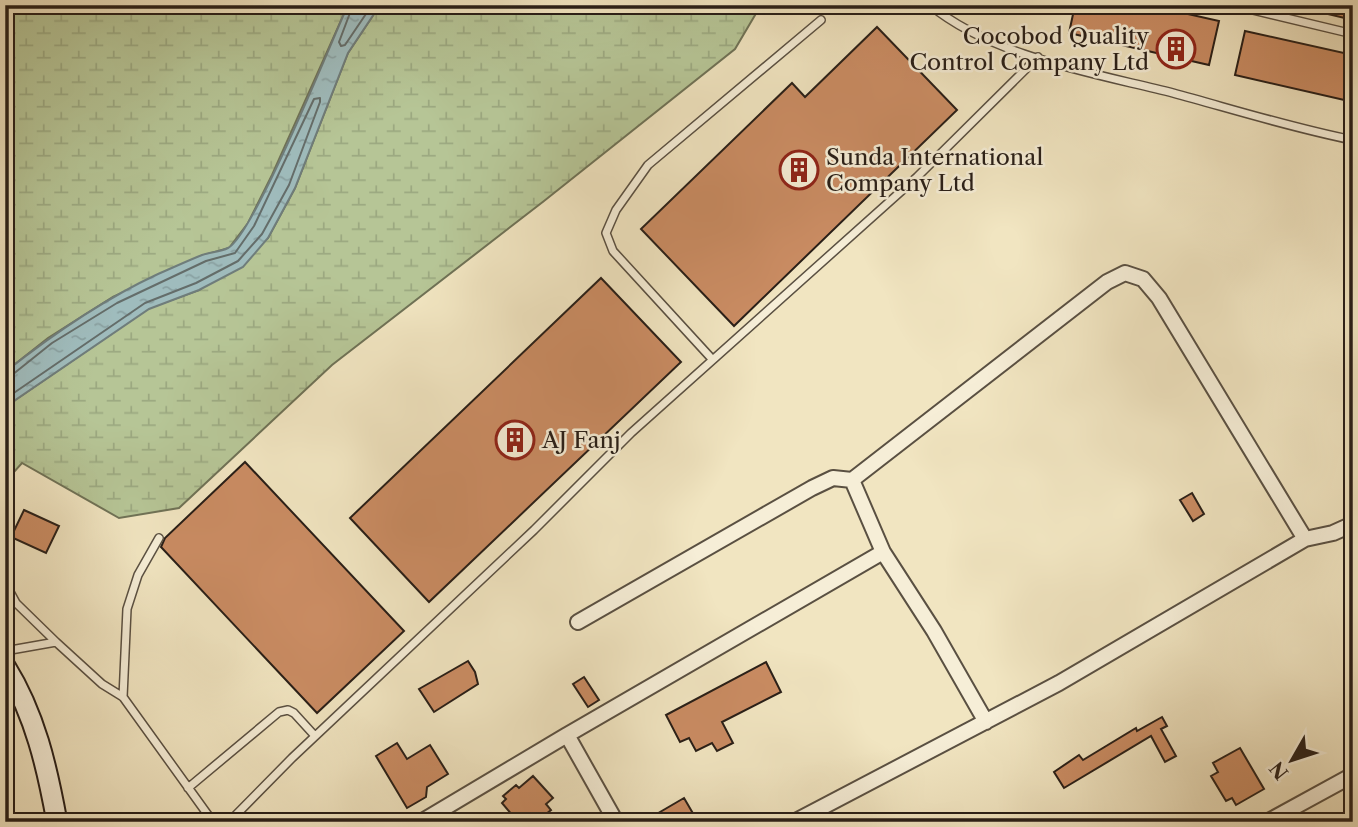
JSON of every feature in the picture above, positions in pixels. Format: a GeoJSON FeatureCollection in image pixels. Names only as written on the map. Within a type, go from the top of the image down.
{"type":"FeatureCollection","features":[{"type":"Feature","properties":{"kind":"main road"},"geometry":{"type":"LineString","coordinates":[[5,666],[21,691],[32,719],[46,767],[57,822]]}},
{"type":"Feature","properties":{"kind":"street"},"geometry":{"type":"LineString","coordinates":[[579,622],[812,488],[833,478],[852,480],[1107,282],[1125,273],[1143,279],[1160,299],[1305,539]]}},
{"type":"Feature","properties":{"kind":"street"},"geometry":{"type":"LineString","coordinates":[[852,480],[883,552],[934,631],[986,722]]}},
{"type":"Feature","properties":{"kind":"street"},"geometry":{"type":"LineString","coordinates":[[794,822],[1070,676],[1305,539],[1333,533],[1353,524]]}},
{"type":"Feature","properties":{"kind":"street"},"geometry":{"type":"LineString","coordinates":[[421,822],[883,552]]}},
{"type":"Feature","properties":{"kind":"street"},"geometry":{"type":"LineString","coordinates":[[567,735],[616,822]]}},
{"type":"Feature","properties":{"kind":"street"},"geometry":{"type":"LineString","coordinates":[[1267,822],[1353,775]]}},
{"type":"Feature","properties":{"kind":"lane"},"geometry":{"type":"LineString","coordinates":[[930,5],[952,23],[994,44],[1353,140]]}},
{"type":"Feature","properties":{"kind":"lane"},"geometry":{"type":"LineString","coordinates":[[1232,5],[1353,34]]}},
{"type":"Feature","properties":{"kind":"lane"},"geometry":{"type":"LineString","coordinates":[[712,359],[613,251],[606,233],[615,210],[648,165],[821,20]]}},
{"type":"Feature","properties":{"kind":"lane"},"geometry":{"type":"LineString","coordinates":[[229,822],[315,736],[534,530],[631,433],[917,177],[1038,57]]}},
{"type":"Feature","properties":{"kind":"lane"},"geometry":{"type":"LineString","coordinates":[[122,697],[127,609],[138,575],[159,538]]}},
{"type":"Feature","properties":{"kind":"lane"},"geometry":{"type":"LineString","coordinates":[[5,583],[16,603],[102,684],[122,697],[213,822]]}},
{"type":"Feature","properties":{"kind":"lane"},"geometry":{"type":"LineString","coordinates":[[5,651],[57,642]]}},
{"type":"Feature","properties":{"kind":"lane"},"geometry":{"type":"LineString","coordinates":[[188,788],[279,712],[288,710],[294,713],[315,736]]}},
{"type":"Feature","properties":{"kind":"green space"},"geometry":{"type":"Polygon","coordinates":[[[5,5],[348,5],[272,175],[248,223],[229,248],[204,255],[113,297],[48,338],[5,372],[5,5]]]}},
{"type":"Feature","properties":{"kind":"green space"},"geometry":{"type":"Polygon","coordinates":[[[380,5],[761,5],[735,49],[332,365],[179,508],[119,518],[22,463],[5,482],[5,407],[149,308],[199,290],[268,238],[295,188],[348,53],[380,5]]]}},
{"type":"Feature","properties":{"kind":"water"},"geometry":{"type":"Polygon","coordinates":[[[348,5],[380,5],[348,53],[295,188],[268,238],[243,267],[199,290],[149,309],[5,407],[5,372],[41,344],[117,295],[205,254],[228,248],[240,235],[273,176],[348,5]]]}},
{"type":"Feature","properties":{"kind":"building","name":"Cocobod Quality Control Company Ltd"},"geometry":{"type":"Polygon","coordinates":[[[1075,5],[1148,5],[1219,21],[1209,65],[1069,33],[1075,5]]]}},
{"type":"Feature","properties":{"kind":"building"},"geometry":{"type":"Polygon","coordinates":[[[1312,5],[1353,5],[1353,20],[1311,10],[1312,5]]]}},
{"type":"Feature","properties":{"kind":"building","name":"Sunda International Company Ltd"},"geometry":{"type":"Polygon","coordinates":[[[877,27],[957,110],[734,326],[641,229],[792,83],[805,97],[877,27]]]}},
{"type":"Feature","properties":{"kind":"building"},"geometry":{"type":"Polygon","coordinates":[[[1245,31],[1353,55],[1353,102],[1235,75],[1245,31]]]}},
{"type":"Feature","properties":{"kind":"building","name":"AJ Fanj"},"geometry":{"type":"Polygon","coordinates":[[[601,278],[681,362],[429,602],[350,518],[601,278]]]}},
{"type":"Feature","properties":{"kind":"building"},"geometry":{"type":"Polygon","coordinates":[[[245,462],[404,631],[317,713],[161,547],[165,538],[245,462]]]}},
{"type":"Feature","properties":{"kind":"building"},"geometry":{"type":"Polygon","coordinates":[[[1192,493],[1204,514],[1193,521],[1180,500],[1192,493]]]}},
{"type":"Feature","properties":{"kind":"building"},"geometry":{"type":"Polygon","coordinates":[[[24,510],[59,526],[46,553],[11,537],[24,510]]]}},
{"type":"Feature","properties":{"kind":"building"},"geometry":{"type":"Polygon","coordinates":[[[468,661],[478,684],[434,712],[419,689],[468,661]]]}},
{"type":"Feature","properties":{"kind":"building"},"geometry":{"type":"Polygon","coordinates":[[[766,662],[781,692],[722,722],[733,743],[717,751],[712,743],[696,751],[689,738],[680,742],[666,715],[766,662]]]}},
{"type":"Feature","properties":{"kind":"building"},"geometry":{"type":"Polygon","coordinates":[[[584,677],[599,700],[588,707],[573,684],[584,677]]]}},
{"type":"Feature","properties":{"kind":"building"},"geometry":{"type":"Polygon","coordinates":[[[1162,717],[1167,726],[1161,729],[1176,756],[1165,762],[1151,736],[1064,788],[1054,772],[1079,755],[1083,760],[1136,728],[1137,731],[1162,717]]]}},
{"type":"Feature","properties":{"kind":"building"},"geometry":{"type":"Polygon","coordinates":[[[397,743],[407,759],[430,745],[448,774],[427,787],[426,797],[407,808],[376,756],[397,743]]]}},
{"type":"Feature","properties":{"kind":"building"},"geometry":{"type":"Polygon","coordinates":[[[1240,748],[1264,789],[1236,805],[1232,798],[1226,801],[1211,776],[1218,772],[1213,763],[1240,748]]]}},
{"type":"Feature","properties":{"kind":"building"},"geometry":{"type":"Polygon","coordinates":[[[533,776],[553,798],[546,804],[551,810],[536,822],[518,822],[502,803],[506,799],[503,796],[516,785],[519,788],[533,776]]]}},
{"type":"Feature","properties":{"kind":"building"},"geometry":{"type":"Polygon","coordinates":[[[684,798],[698,822],[643,822],[684,798]]]}},
{"type":"Feature","properties":{"kind":"place","name":"Cocobod Quality Control Company Ltd"},"geometry":{"type":"Point","coordinates":[1176,49]}},
{"type":"Feature","properties":{"kind":"place","name":"Sunda International Company Ltd"},"geometry":{"type":"Point","coordinates":[799,170]}},
{"type":"Feature","properties":{"kind":"place","name":"AJ Fanj"},"geometry":{"type":"Point","coordinates":[515,440]}}]}
